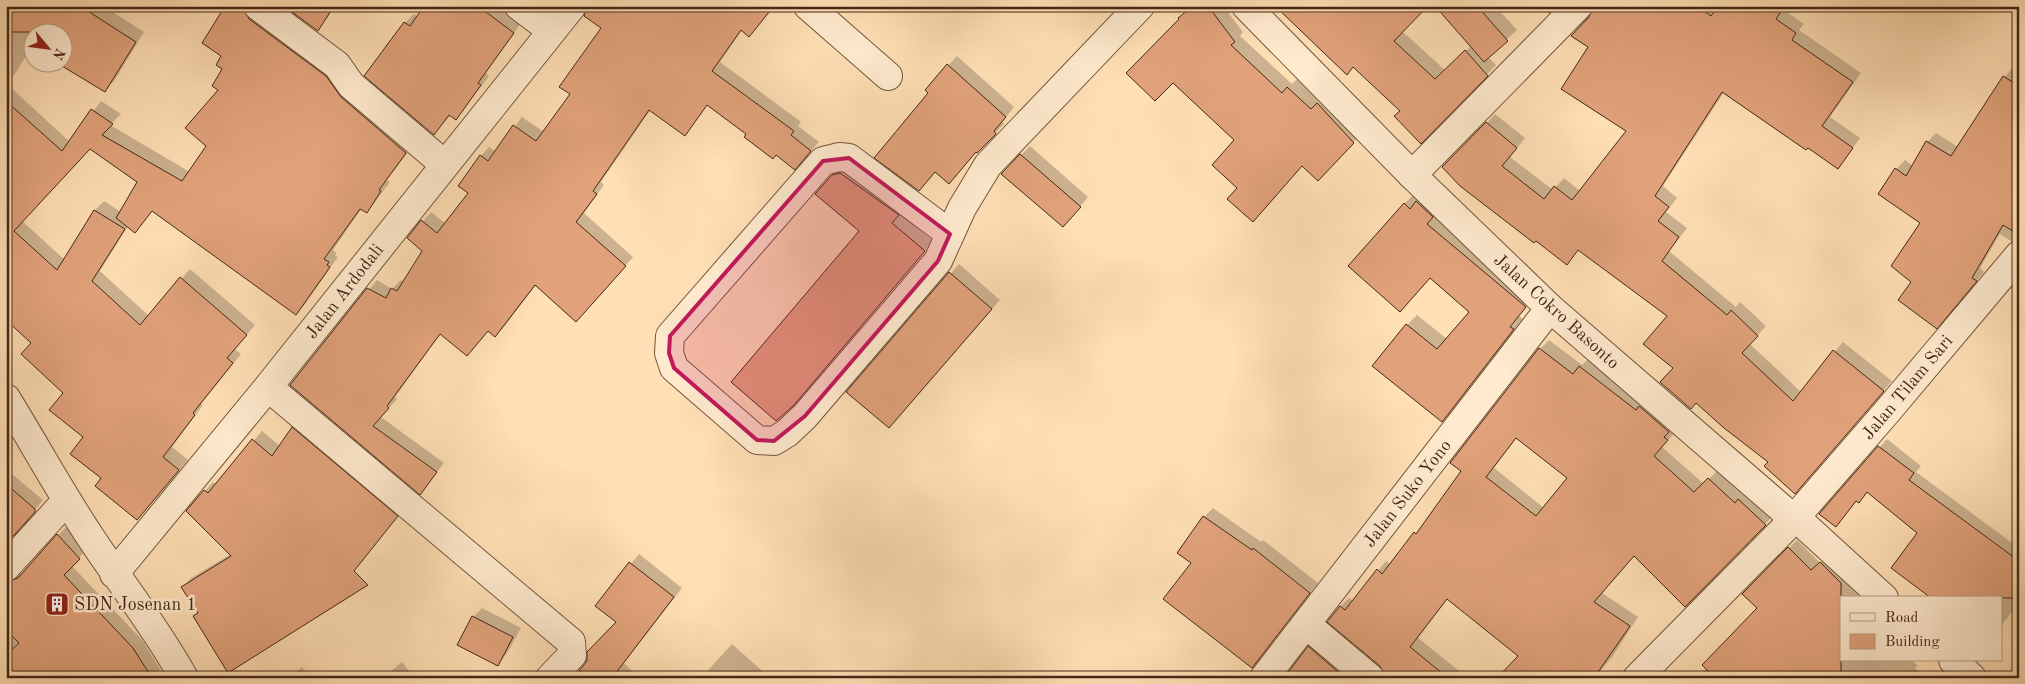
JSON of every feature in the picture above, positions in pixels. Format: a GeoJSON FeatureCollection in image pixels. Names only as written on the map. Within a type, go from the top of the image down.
{"type":"FeatureCollection","features":[{"type":"Feature","properties":{"kind":"street"},"geometry":{"type":"LineString","coordinates":[[258,6],[336,65],[351,85],[444,164]]}},
{"type":"Feature","properties":{"kind":"street"},"geometry":{"type":"LineString","coordinates":[[519,6],[552,31]]}},
{"type":"Feature","properties":{"kind":"street","name":"Jalan Ardodali"},"geometry":{"type":"LineString","coordinates":[[114,574],[268,387],[444,164],[572,6]]}},
{"type":"Feature","properties":{"kind":"street"},"geometry":{"type":"LineString","coordinates":[[808,6],[888,76]]}},
{"type":"Feature","properties":{"kind":"street"},"geometry":{"type":"LineString","coordinates":[[950,234],[849,158],[839,157],[823,161],[670,336],[669,353],[674,368],[757,440],[774,442],[787,433],[805,416],[938,261],[962,208],[988,165],[1140,6]]}},
{"type":"Feature","properties":{"kind":"street"},"geometry":{"type":"LineString","coordinates":[[1412,176],[1578,6]]}},
{"type":"Feature","properties":{"kind":"street","name":"Jalan Cokro Basonto"},"geometry":{"type":"LineString","coordinates":[[1250,8],[1412,176],[1550,308],[1794,519],[1804,525],[1882,596]]}},
{"type":"Feature","properties":{"kind":"street","name":"Jalan Tilam Sari"},"geometry":{"type":"LineString","coordinates":[[1637,678],[1794,519],[2019,255]]}},
{"type":"Feature","properties":{"kind":"street","name":"Jalan Suko Yono"},"geometry":{"type":"LineString","coordinates":[[1264,678],[1550,308]]}},
{"type":"Feature","properties":{"kind":"street"},"geometry":{"type":"LineString","coordinates":[[268,387],[571,642],[572,655],[550,678]]}},
{"type":"Feature","properties":{"kind":"street"},"geometry":{"type":"LineString","coordinates":[[6,398],[66,501],[114,574],[162,638],[184,678]]}},
{"type":"Feature","properties":{"kind":"street"},"geometry":{"type":"LineString","coordinates":[[6,566],[66,501]]}},
{"type":"Feature","properties":{"kind":"street"},"geometry":{"type":"LineString","coordinates":[[1307,624],[1370,678]]}},
{"type":"Feature","properties":{"kind":"street"},"geometry":{"type":"LineString","coordinates":[[1955,662],[1972,678]]}},
{"type":"Feature","properties":{"kind":"highlighted area"},"geometry":{"type":"Polygon","coordinates":[[[849,158],[950,234],[938,261],[805,416],[774,441],[757,440],[674,368],[669,353],[670,336],[823,161],[849,158]]]}},
{"type":"Feature","properties":{"kind":"building"},"geometry":{"type":"Polygon","coordinates":[[[6,6],[80,6],[136,42],[105,92],[72,72],[72,22],[22,22],[22,32],[6,32],[6,6]]]}},
{"type":"Feature","properties":{"kind":"building"},"geometry":{"type":"Polygon","coordinates":[[[225,6],[243,6],[249,19],[326,76],[341,97],[406,153],[379,190],[381,191],[367,213],[360,209],[324,259],[329,262],[327,265],[330,267],[296,315],[152,211],[135,233],[116,218],[137,182],[90,149],[14,231],[57,270],[94,210],[125,229],[92,281],[140,325],[180,277],[247,335],[227,358],[233,363],[193,413],[195,415],[163,457],[179,470],[137,520],[95,486],[101,478],[70,454],[83,437],[49,410],[63,393],[21,354],[31,343],[6,320],[6,101],[62,151],[91,109],[113,124],[102,135],[182,181],[206,146],[185,128],[218,90],[212,86],[222,69],[216,65],[221,56],[202,43],[225,6]]]}},
{"type":"Feature","properties":{"kind":"building"},"geometry":{"type":"Polygon","coordinates":[[[284,6],[334,6],[318,31],[284,6]]]}},
{"type":"Feature","properties":{"kind":"building"},"geometry":{"type":"Polygon","coordinates":[[[424,6],[478,6],[514,33],[478,83],[481,85],[456,120],[449,115],[434,135],[364,76],[404,22],[410,26],[424,6]]]}},
{"type":"Feature","properties":{"kind":"building"},"geometry":{"type":"Polygon","coordinates":[[[587,6],[774,6],[749,37],[741,30],[712,71],[794,131],[791,135],[811,151],[795,170],[776,155],[773,159],[744,137],[746,134],[707,105],[685,136],[649,110],[593,191],[597,194],[576,222],[626,266],[576,322],[535,285],[495,337],[488,331],[467,356],[440,334],[387,406],[389,408],[373,426],[437,472],[420,495],[290,385],[367,288],[386,298],[391,288],[397,291],[422,251],[407,238],[421,220],[437,233],[468,193],[458,186],[480,155],[488,161],[513,125],[536,141],[570,94],[559,87],[601,28],[584,16],[587,6]]]}},
{"type":"Feature","properties":{"kind":"building"},"geometry":{"type":"Polygon","coordinates":[[[1193,6],[1208,6],[1235,42],[1231,45],[1282,93],[1287,87],[1311,109],[1317,103],[1354,143],[1318,181],[1302,166],[1253,222],[1227,199],[1237,188],[1212,165],[1234,140],[1173,83],[1155,101],[1126,73],[1178,18],[1193,6]]]}},
{"type":"Feature","properties":{"kind":"building"},"geometry":{"type":"Polygon","coordinates":[[[1275,6],[1428,6],[1394,41],[1435,79],[1465,50],[1488,76],[1421,144],[1394,116],[1400,111],[1353,67],[1347,75],[1275,6]]]}},
{"type":"Feature","properties":{"kind":"building"},"geometry":{"type":"Polygon","coordinates":[[[1435,6],[1477,6],[1508,41],[1484,62],[1435,6]]]}},
{"type":"Feature","properties":{"kind":"building"},"geometry":{"type":"Polygon","coordinates":[[[1541,6],[1556,6],[1549,13],[1541,6]]]}},
{"type":"Feature","properties":{"kind":"building"},"geometry":{"type":"Polygon","coordinates":[[[1593,6],[1697,6],[1711,16],[1718,6],[1785,6],[1776,19],[1796,33],[1792,40],[1853,82],[1822,126],[1853,148],[1838,169],[1808,148],[1806,150],[1722,92],[1655,196],[1669,207],[1658,221],[1679,237],[1662,261],[1727,315],[1731,310],[1758,336],[1742,353],[1793,401],[1833,350],[1884,391],[1795,494],[1764,466],[1768,462],[1724,428],[1696,403],[1691,409],[1660,382],[1673,368],[1643,344],[1667,316],[1578,250],[1567,265],[1536,241],[1534,243],[1460,186],[1442,167],[1486,122],[1517,148],[1502,166],[1544,199],[1554,186],[1572,200],[1626,131],[1561,89],[1588,47],[1571,36],[1589,17],[1593,6]]]}},
{"type":"Feature","properties":{"kind":"building"},"geometry":{"type":"Polygon","coordinates":[[[947,64],[1006,117],[994,131],[996,134],[976,152],[949,184],[935,172],[919,191],[874,158],[928,93],[925,90],[947,64]]]}},
{"type":"Feature","properties":{"kind":"building"},"geometry":{"type":"Polygon","coordinates":[[[2003,76],[2019,86],[2019,235],[2003,225],[1972,278],[1977,281],[1937,329],[1898,300],[1911,282],[1891,266],[1920,223],[1878,194],[1895,168],[1906,176],[1926,141],[1951,156],[2003,76]]]}},
{"type":"Feature","properties":{"kind":"building"},"geometry":{"type":"Polygon","coordinates":[[[1020,154],[1081,207],[1063,227],[1001,174],[1020,154]]]}},
{"type":"Feature","properties":{"kind":"building"},"geometry":{"type":"Polygon","coordinates":[[[840,173],[899,215],[892,223],[925,251],[794,405],[776,421],[731,382],[859,231],[815,194],[832,175],[840,173]]]}},
{"type":"Feature","properties":{"kind":"building"},"geometry":{"type":"Polygon","coordinates":[[[1416,201],[1433,217],[1427,224],[1526,307],[1510,327],[1514,329],[1442,422],[1372,366],[1406,324],[1437,349],[1469,312],[1430,278],[1400,312],[1348,266],[1404,203],[1410,209],[1416,201]]]}},
{"type":"Feature","properties":{"kind":"building"},"geometry":{"type":"Polygon","coordinates":[[[949,272],[992,309],[889,428],[846,392],[949,272]]]}},
{"type":"Feature","properties":{"kind":"building"},"geometry":{"type":"Polygon","coordinates":[[[1539,348],[1573,374],[1579,366],[1636,410],[1639,406],[1669,432],[1664,437],[1668,440],[1654,456],[1694,492],[1708,478],[1735,503],[1738,499],[1766,525],[1685,607],[1634,556],[1594,602],[1630,626],[1594,678],[1497,678],[1518,656],[1447,599],[1410,647],[1448,678],[1385,678],[1380,666],[1327,622],[1340,606],[1345,610],[1377,569],[1382,574],[1414,532],[1416,534],[1461,471],[1450,463],[1539,348]],[[1516,438],[1486,477],[1536,516],[1567,478],[1516,438]]]}},
{"type":"Feature","properties":{"kind":"building"},"geometry":{"type":"Polygon","coordinates":[[[292,427],[398,516],[354,571],[368,585],[228,673],[193,616],[198,613],[181,587],[231,556],[186,511],[204,490],[208,493],[252,439],[272,456],[292,427]]]}},
{"type":"Feature","properties":{"kind":"building"},"geometry":{"type":"Polygon","coordinates":[[[1878,446],[1914,473],[1909,480],[2019,561],[2019,598],[2002,598],[2002,596],[1928,596],[1891,568],[1917,533],[1867,492],[1859,503],[1856,501],[1836,527],[1819,514],[1878,446]]]}},
{"type":"Feature","properties":{"kind":"building"},"geometry":{"type":"Polygon","coordinates":[[[6,484],[35,509],[35,512],[6,544],[6,484]]]}},
{"type":"Feature","properties":{"kind":"building"},"geometry":{"type":"Polygon","coordinates":[[[1203,516],[1252,550],[1253,548],[1310,593],[1252,668],[1163,599],[1191,563],[1177,553],[1203,516]]]}},
{"type":"Feature","properties":{"kind":"building"},"geometry":{"type":"Polygon","coordinates":[[[57,534],[80,559],[64,575],[133,648],[152,678],[6,678],[6,655],[19,643],[6,630],[6,582],[18,578],[57,534]]]}},
{"type":"Feature","properties":{"kind":"building"},"geometry":{"type":"Polygon","coordinates":[[[1788,547],[1811,570],[1820,562],[1841,583],[1841,678],[1715,678],[1702,665],[1757,608],[1742,594],[1788,547]]]}},
{"type":"Feature","properties":{"kind":"building"},"geometry":{"type":"Polygon","coordinates":[[[629,562],[674,597],[612,678],[586,678],[579,671],[587,661],[587,652],[616,622],[595,606],[629,562]]]}},
{"type":"Feature","properties":{"kind":"building"},"geometry":{"type":"Polygon","coordinates":[[[472,616],[513,637],[498,666],[457,645],[472,616]]]}},
{"type":"Feature","properties":{"kind":"building"},"geometry":{"type":"Polygon","coordinates":[[[1308,646],[1345,678],[1284,678],[1308,646]]]}},
{"type":"Feature","properties":{"kind":"place","name":"SDN Josenan 1"},"geometry":{"type":"Point","coordinates":[57,604]}}]}
